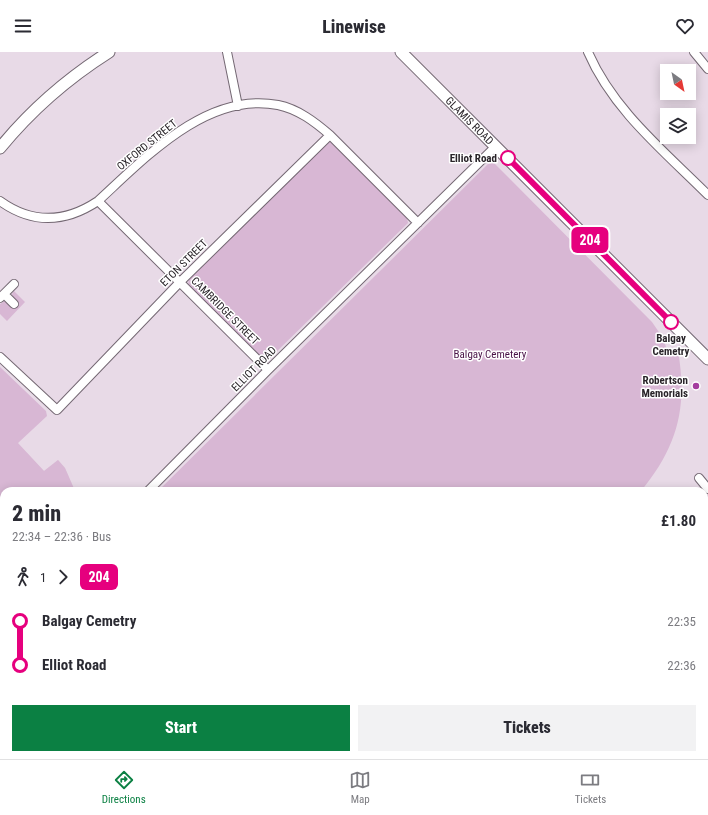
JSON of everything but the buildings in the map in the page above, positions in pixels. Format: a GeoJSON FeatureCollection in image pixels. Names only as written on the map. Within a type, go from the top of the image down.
{"type":"FeatureCollection","features":[{"type":"Feature","properties":{"kind":"street"},"geometry":{"type":"LineString","coordinates":[[0,148],[39,105],[87,66],[109,52]]}},
{"type":"Feature","properties":{"kind":"street"},"geometry":{"type":"LineString","coordinates":[[227,52],[238,106]]}},
{"type":"Feature","properties":{"kind":"street","name":"GLAMIS ROAD"},"geometry":{"type":"LineString","coordinates":[[401,52],[708,359]]}},
{"type":"Feature","properties":{"kind":"street"},"geometry":{"type":"LineString","coordinates":[[588,52],[604,82],[631,119],[708,195]]}},
{"type":"Feature","properties":{"kind":"street"},"geometry":{"type":"LineString","coordinates":[[694,52],[708,69]]}},
{"type":"Feature","properties":{"kind":"street","name":"OXFORD STREET"},"geometry":{"type":"LineString","coordinates":[[0,201],[22,214],[44,218],[56,218],[75,214],[98,200],[173,136],[193,122],[217,111],[258,103],[278,105],[299,113],[316,123],[330,135],[418,223]]}},
{"type":"Feature","properties":{"kind":"street","name":"ETON STREET"},"geometry":{"type":"LineString","coordinates":[[0,357],[57,410],[180,282],[330,135]]}},
{"type":"Feature","properties":{"kind":"street","name":"ELLIOT ROAD"},"geometry":{"type":"LineString","coordinates":[[152,487],[268,370],[496,146]]}},
{"type":"Feature","properties":{"kind":"street","name":"CAMBRIDGE STREET"},"geometry":{"type":"LineString","coordinates":[[98,200],[268,370]]}},
{"type":"Feature","properties":{"kind":"street"},"geometry":{"type":"LineString","coordinates":[[14,284],[2,296],[14,304]]}},
{"type":"Feature","properties":{"kind":"street"},"geometry":{"type":"LineString","coordinates":[[699,478],[706,487]]}},
{"type":"Feature","properties":{"kind":"shaded area"},"geometry":{"type":"Polygon","coordinates":[[[27,453],[44,471],[58,460],[65,468],[73,487],[0,487],[0,477],[27,453]]]}},
{"type":"Feature","properties":{"kind":"green space"},"geometry":{"type":"Polygon","coordinates":[[[331,141],[407,217],[408,223],[268,360],[263,360],[188,285],[189,278],[328,142],[331,141]]]}},
{"type":"Feature","properties":{"kind":"green space","name":"Balgay Cemetery"},"geometry":{"type":"Polygon","coordinates":[[[493,162],[652,322],[663,338],[668,353],[678,351],[682,391],[677,426],[663,459],[644,487],[162,487],[488,164],[493,162]]]}},
{"type":"Feature","properties":{"kind":"green space"},"geometry":{"type":"Polygon","coordinates":[[[14,291],[25,302],[7,321],[0,314],[0,304],[5,301],[13,307],[18,302],[13,297],[12,294],[14,291]]]}},
{"type":"Feature","properties":{"kind":"green space"},"geometry":{"type":"Polygon","coordinates":[[[0,367],[46,411],[47,416],[18,443],[44,471],[58,460],[65,468],[73,487],[0,487],[0,367]]]}},
{"type":"Feature","properties":{"kind":"bus line","name":"204"},"geometry":{"type":"LineString","coordinates":[[508,158],[671,322]]}},
{"type":"Feature","properties":{"kind":"place","name":"Elliot Road"},"geometry":{"type":"Point","coordinates":[508,158]}},
{"type":"Feature","properties":{"kind":"place","name":"Balgay Cemetry"},"geometry":{"type":"Point","coordinates":[671,322]}},
{"type":"Feature","properties":{"kind":"place","name":"Robertson Memorials"},"geometry":{"type":"Point","coordinates":[696,386]}}]}
